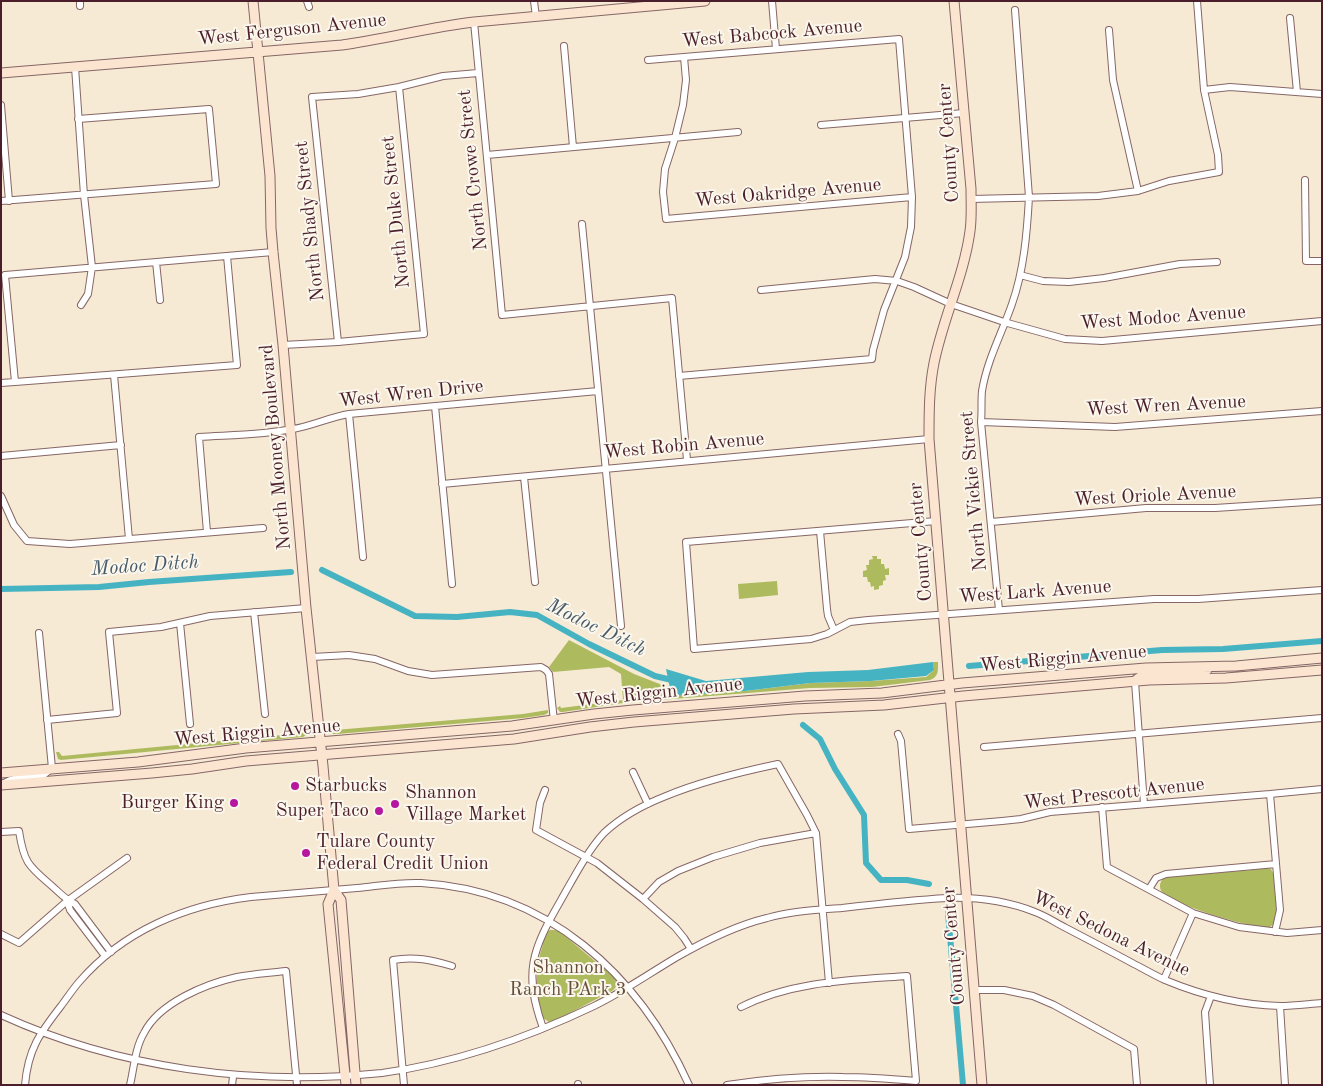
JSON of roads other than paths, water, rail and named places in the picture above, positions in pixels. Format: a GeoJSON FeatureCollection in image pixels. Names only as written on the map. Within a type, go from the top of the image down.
{"type":"FeatureCollection","features":[{"type":"Feature","properties":{"kind":"street","name":"North Mooney Boulevard"},"geometry":{"type":"LineString","coordinates":[[253,1],[270,176],[273,252],[306,608],[334,890],[340,900],[355,1081]]}},
{"type":"Feature","properties":{"kind":"street"},"geometry":{"type":"LineString","coordinates":[[534,1],[536,17]]}},
{"type":"Feature","properties":{"kind":"street","name":"West Ferguson Avenue"},"geometry":{"type":"LineString","coordinates":[[1,73],[351,44],[447,25],[705,1]]}},
{"type":"Feature","properties":{"kind":"street"},"geometry":{"type":"LineString","coordinates":[[772,1],[776,49]]}},
{"type":"Feature","properties":{"kind":"street","name":"County Center"},"geometry":{"type":"LineString","coordinates":[[954,1],[971,198],[970,232],[958,284],[945,321],[934,364],[928,402],[929,439],[948,685],[982,1085]]}},
{"type":"Feature","properties":{"kind":"street"},"geometry":{"type":"LineString","coordinates":[[971,198],[1098,196],[1138,191],[1169,180],[1219,172],[1218,155],[1204,90],[1198,1]]}},
{"type":"Feature","properties":{"kind":"street","name":"North Vickie Street"},"geometry":{"type":"LineString","coordinates":[[999,610],[981,422],[982,392],[990,359],[1012,303],[1020,275],[1028,226],[1029,197],[1016,10]]}},
{"type":"Feature","properties":{"kind":"street"},"geometry":{"type":"LineString","coordinates":[[1290,18],[1297,92]]}},
{"type":"Feature","properties":{"kind":"street","name":"North Crowe Street"},"geometry":{"type":"LineString","coordinates":[[474,22],[502,315],[589,306]]}},
{"type":"Feature","properties":{"kind":"street"},"geometry":{"type":"LineString","coordinates":[[1109,30],[1113,80],[1138,191]]}},
{"type":"Feature","properties":{"kind":"street","name":"West Babcock Avenue"},"geometry":{"type":"LineString","coordinates":[[648,60],[899,38],[906,118]]}},
{"type":"Feature","properties":{"kind":"street"},"geometry":{"type":"LineString","coordinates":[[564,46],[573,147]]}},
{"type":"Feature","properties":{"kind":"street"},"geometry":{"type":"LineString","coordinates":[[675,138],[683,105],[686,80],[684,57]]}},
{"type":"Feature","properties":{"kind":"street"},"geometry":{"type":"LineString","coordinates":[[75,67],[84,194],[92,266],[88,294],[81,305]]}},
{"type":"Feature","properties":{"kind":"street"},"geometry":{"type":"LineString","coordinates":[[399,87],[443,76],[478,73]]}},
{"type":"Feature","properties":{"kind":"street","name":"North Shady Street"},"geometry":{"type":"LineString","coordinates":[[338,342],[312,97],[358,94],[399,87]]}},
{"type":"Feature","properties":{"kind":"street","name":"North Duke Street"},"geometry":{"type":"LineString","coordinates":[[338,342],[424,334],[399,87]]}},
{"type":"Feature","properties":{"kind":"street"},"geometry":{"type":"LineString","coordinates":[[1204,90],[1230,87],[1322,94]]}},
{"type":"Feature","properties":{"kind":"street"},"geometry":{"type":"LineString","coordinates":[[1,105],[9,201]]}},
{"type":"Feature","properties":{"kind":"street"},"geometry":{"type":"LineString","coordinates":[[1,201],[216,184],[209,109],[78,119]]}},
{"type":"Feature","properties":{"kind":"street"},"geometry":{"type":"LineString","coordinates":[[821,125],[964,113]]}},
{"type":"Feature","properties":{"kind":"street"},"geometry":{"type":"LineString","coordinates":[[679,376],[872,359],[884,310],[905,257],[911,227],[912,197],[906,118]]}},
{"type":"Feature","properties":{"kind":"street"},"geometry":{"type":"LineString","coordinates":[[487,155],[738,132]]}},
{"type":"Feature","properties":{"kind":"street","name":"West Oakridge Avenue"},"geometry":{"type":"LineString","coordinates":[[675,138],[665,169],[663,192],[666,219],[912,197]]}},
{"type":"Feature","properties":{"kind":"street"},"geometry":{"type":"LineString","coordinates":[[1305,180],[1306,261],[1322,261]]}},
{"type":"Feature","properties":{"kind":"street"},"geometry":{"type":"LineString","coordinates":[[582,224],[622,626]]}},
{"type":"Feature","properties":{"kind":"street"},"geometry":{"type":"LineString","coordinates":[[15,382],[5,275],[92,266],[273,252]]}},
{"type":"Feature","properties":{"kind":"street"},"geometry":{"type":"LineString","coordinates":[[1,383],[236,365],[226,256]]}},
{"type":"Feature","properties":{"kind":"street"},"geometry":{"type":"LineString","coordinates":[[156,262],[160,300]]}},
{"type":"Feature","properties":{"kind":"street"},"geometry":{"type":"LineString","coordinates":[[1020,275],[1043,281],[1070,282],[1104,278],[1180,264],[1217,262]]}},
{"type":"Feature","properties":{"kind":"street","name":"West Modoc Avenue"},"geometry":{"type":"LineString","coordinates":[[761,290],[875,279],[896,281],[951,304],[1004,322],[1065,339],[1102,340],[1322,321]]}},
{"type":"Feature","properties":{"kind":"street"},"geometry":{"type":"LineString","coordinates":[[589,306],[672,298],[687,460]]}},
{"type":"Feature","properties":{"kind":"street"},"geometry":{"type":"LineString","coordinates":[[283,345],[338,342]]}},
{"type":"Feature","properties":{"kind":"street"},"geometry":{"type":"LineString","coordinates":[[114,374],[129,539]]}},
{"type":"Feature","properties":{"kind":"street","name":"West Wren Drive"},"geometry":{"type":"LineString","coordinates":[[207,532],[199,437],[290,430],[349,414],[598,392]]}},
{"type":"Feature","properties":{"kind":"street"},"geometry":{"type":"LineString","coordinates":[[435,406],[452,584]]}},
{"type":"Feature","properties":{"kind":"street","name":"West Wren Avenue"},"geometry":{"type":"LineString","coordinates":[[981,422],[1115,427],[1322,411]]}},
{"type":"Feature","properties":{"kind":"street"},"geometry":{"type":"LineString","coordinates":[[349,414],[363,557]]}},
{"type":"Feature","properties":{"kind":"street","name":"West Robin Avenue"},"geometry":{"type":"LineString","coordinates":[[442,484],[929,439]]}},
{"type":"Feature","properties":{"kind":"street"},"geometry":{"type":"LineString","coordinates":[[1,456],[121,445]]}},
{"type":"Feature","properties":{"kind":"street"},"geometry":{"type":"LineString","coordinates":[[524,477],[535,582]]}},
{"type":"Feature","properties":{"kind":"street"},"geometry":{"type":"LineString","coordinates":[[1,496],[14,525],[27,541],[70,544],[263,528]]}},
{"type":"Feature","properties":{"kind":"street","name":"West Oriole Avenue"},"geometry":{"type":"LineString","coordinates":[[990,522],[1146,508],[1215,508],[1322,501]]}},
{"type":"Feature","properties":{"kind":"street"},"geometry":{"type":"LineString","coordinates":[[834,630],[827,609],[820,531],[936,521]]}},
{"type":"Feature","properties":{"kind":"street","name":"West Lark Avenue"},"geometry":{"type":"LineString","coordinates":[[820,531],[686,542],[694,648],[811,639],[827,634],[850,622],[858,621],[1154,599],[1198,599],[1322,590]]}},
{"type":"Feature","properties":{"kind":"street"},"geometry":{"type":"LineString","coordinates":[[47,720],[117,714],[109,632],[161,627],[210,616],[306,608]]}},
{"type":"Feature","properties":{"kind":"street"},"geometry":{"type":"LineString","coordinates":[[254,612],[265,714]]}},
{"type":"Feature","properties":{"kind":"street"},"geometry":{"type":"LineString","coordinates":[[180,623],[190,724]]}},
{"type":"Feature","properties":{"kind":"street"},"geometry":{"type":"LineString","coordinates":[[2,785],[19,777],[42,775],[52,768],[39,633]]}},
{"type":"Feature","properties":{"kind":"street"},"geometry":{"type":"LineString","coordinates":[[312,657],[349,655],[375,659],[408,671],[432,675],[541,667],[549,674],[554,721]]}},
{"type":"Feature","properties":{"kind":"street","name":"West Riggin Avenue"},"geometry":{"type":"LineString","coordinates":[[1,773],[98,765],[246,748],[493,728],[633,710],[805,696],[882,693],[948,685],[1153,668],[1216,666],[1322,658]]}},
{"type":"Feature","properties":{"kind":"street"},"geometry":{"type":"LineString","coordinates":[[1144,804],[1135,682],[1147,674],[1202,673],[1216,666]]}},
{"type":"Feature","properties":{"kind":"street","name":"West Riggin Avenue"},"geometry":{"type":"LineString","coordinates":[[2,785],[152,773],[246,761],[514,738],[634,722],[794,709],[884,705],[1168,679],[1226,678],[1322,670]]}},
{"type":"Feature","properties":{"kind":"street"},"geometry":{"type":"LineString","coordinates":[[984,747],[1322,718]]}},
{"type":"Feature","properties":{"kind":"street","name":"West Prescott Avenue"},"geometry":{"type":"LineString","coordinates":[[898,734],[901,741],[909,830],[1002,822],[1050,812],[1322,789]]}},
{"type":"Feature","properties":{"kind":"street"},"geometry":{"type":"LineString","coordinates":[[543,1028],[533,995],[532,969],[538,943],[587,857],[603,834],[618,822],[648,804],[687,787],[732,773],[778,764],[816,833],[829,983]]}},
{"type":"Feature","properties":{"kind":"street"},"geometry":{"type":"LineString","coordinates":[[65,780],[67,775],[94,770],[98,765]]}},
{"type":"Feature","properties":{"kind":"street"},"geometry":{"type":"LineString","coordinates":[[633,772],[648,804]]}},
{"type":"Feature","properties":{"kind":"street"},"geometry":{"type":"LineString","coordinates":[[545,790],[540,803],[536,830],[597,863],[643,898],[675,927],[691,949]]}},
{"type":"Feature","properties":{"kind":"street"},"geometry":{"type":"LineString","coordinates":[[1270,794],[1280,910],[1275,932]]}},
{"type":"Feature","properties":{"kind":"street"},"geometry":{"type":"LineString","coordinates":[[1102,807],[1107,867],[1193,913],[1238,927],[1287,933],[1322,930]]}},
{"type":"Feature","properties":{"kind":"street"},"geometry":{"type":"LineString","coordinates":[[1,832],[19,831],[22,849],[28,864],[67,901],[70,910],[108,954]]}},
{"type":"Feature","properties":{"kind":"street"},"geometry":{"type":"LineString","coordinates":[[643,898],[659,882],[678,871],[713,857],[760,843],[816,833]]}},
{"type":"Feature","properties":{"kind":"street"},"geometry":{"type":"LineString","coordinates":[[1,934],[19,943],[67,901],[127,858]]}},
{"type":"Feature","properties":{"kind":"street"},"geometry":{"type":"LineString","coordinates":[[1149,889],[1156,878],[1166,874],[1276,864]]}},
{"type":"Feature","properties":{"kind":"street"},"geometry":{"type":"LineString","coordinates":[[25,1085],[31,1054],[41,1031],[79,982],[108,954],[137,933],[178,914],[226,900],[251,896],[420,883],[463,889],[498,897],[537,914],[578,940],[608,966],[629,988],[660,1029],[689,1085]]}},
{"type":"Feature","properties":{"kind":"street","name":"North Mooney Boulevard"},"geometry":{"type":"LineString","coordinates":[[334,890],[328,904],[345,1081]]}},
{"type":"Feature","properties":{"kind":"street","name":"West Sedona Avenue"},"geometry":{"type":"LineString","coordinates":[[1,1015],[80,1046],[135,1061],[181,1070],[233,1077],[297,1082],[355,1081],[451,1059],[501,1045],[596,1005],[629,988],[691,949],[722,934],[766,918],[804,911],[967,898],[1003,903],[1038,913],[1164,980],[1211,996],[1280,1006],[1322,1003]]}},
{"type":"Feature","properties":{"kind":"street"},"geometry":{"type":"LineString","coordinates":[[1164,980],[1193,913]]}},
{"type":"Feature","properties":{"kind":"street"},"geometry":{"type":"LineString","coordinates":[[404,1085],[393,960],[406,958],[433,960],[452,966]]}},
{"type":"Feature","properties":{"kind":"street"},"geometry":{"type":"LineString","coordinates":[[130,1085],[140,1042],[147,1027],[159,1014],[179,999],[229,979],[286,971],[297,1082]]}},
{"type":"Feature","properties":{"kind":"street"},"geometry":{"type":"LineString","coordinates":[[727,1085],[789,1078],[819,1077],[916,1081],[907,976],[804,986],[769,995],[741,1007]]}},
{"type":"Feature","properties":{"kind":"street"},"geometry":{"type":"LineString","coordinates":[[975,990],[1012,990],[1043,1000],[1134,1049],[1137,1085]]}},
{"type":"Feature","properties":{"kind":"street"},"geometry":{"type":"LineString","coordinates":[[1210,1085],[1205,1012],[1211,996]]}},
{"type":"Feature","properties":{"kind":"street"},"geometry":{"type":"LineString","coordinates":[[1280,1006],[1286,1085]]}},
{"type":"Feature","properties":{"kind":"street"},"geometry":{"type":"LineString","coordinates":[[232,1085],[233,1077]]}},
{"type":"Feature","properties":{"kind":"water"},"geometry":{"type":"Polygon","coordinates":[[[933,662],[934,670],[926,676],[871,681],[810,683],[745,691],[669,696],[670,688],[666,669],[706,681],[808,672],[868,670],[933,662]]]}},
{"type":"Feature","properties":{"kind":"waterway","name":"Modoc Ditch"},"geometry":{"type":"LineString","coordinates":[[322,570],[415,616],[457,617],[510,612],[537,615],[589,644],[655,676],[676,681]]}},
{"type":"Feature","properties":{"kind":"waterway","name":"Modoc Ditch"},"geometry":{"type":"LineString","coordinates":[[1,589],[99,587],[291,572]]}},
{"type":"Feature","properties":{"kind":"waterway"},"geometry":{"type":"LineString","coordinates":[[969,666],[1162,650],[1223,649],[1322,641]]}},
{"type":"Feature","properties":{"kind":"waterway"},"geometry":{"type":"LineString","coordinates":[[803,725],[820,739],[835,769],[864,815],[866,863],[881,880],[907,880],[929,884]]}},
{"type":"Feature","properties":{"kind":"waterway"},"geometry":{"type":"LineString","coordinates":[[948,913],[963,1085]]}},
{"type":"Feature","properties":{"kind":"place","name":"Starbucks"},"geometry":{"type":"Point","coordinates":[295,786]}},
{"type":"Feature","properties":{"kind":"place","name":"Burger King"},"geometry":{"type":"Point","coordinates":[234,803]}},
{"type":"Feature","properties":{"kind":"place","name":"Shannon Village Market"},"geometry":{"type":"Point","coordinates":[395,804]}},
{"type":"Feature","properties":{"kind":"place","name":"Super Taco"},"geometry":{"type":"Point","coordinates":[379,811]}},
{"type":"Feature","properties":{"kind":"place","name":"Tulare County Federal Credit Union"},"geometry":{"type":"Point","coordinates":[306,853]}},
{"type":"Feature","properties":{"kind":"park label","name":"Shannon Ranch PArk 3"},"geometry":{"type":"Point","coordinates":[568,979]}}]}
